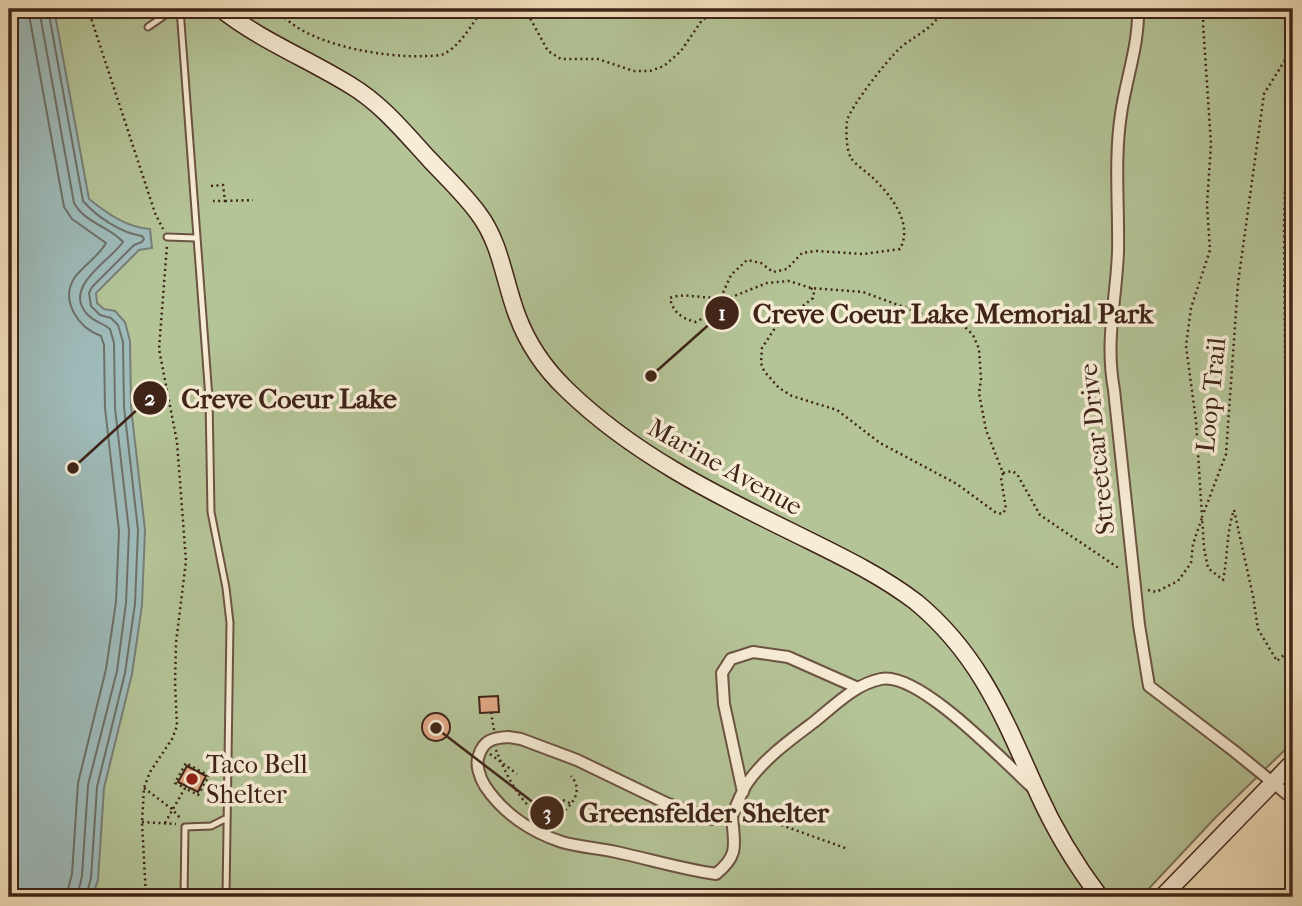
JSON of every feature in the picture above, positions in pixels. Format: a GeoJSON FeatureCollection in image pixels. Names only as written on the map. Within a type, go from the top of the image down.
{"type":"FeatureCollection","features":[{"type":"Feature","properties":{"kind":"main road","name":"Marine Avenue"},"geometry":{"type":"LineString","coordinates":[[222,9],[256,32],[352,86],[380,107],[463,195],[480,215],[493,237],[517,315],[529,343],[545,368],[569,392],[621,436],[665,466],[852,561],[916,603],[946,630],[967,653],[980,673],[1078,868],[1100,897]]}},
{"type":"Feature","properties":{"kind":"main road"},"geometry":{"type":"LineString","coordinates":[[1166,895],[1293,762]]}},
{"type":"Feature","properties":{"kind":"street","name":"Streetcar Drive"},"geometry":{"type":"LineString","coordinates":[[1138,9],[1131,68],[1121,114],[1118,154],[1118,255],[1109,349],[1134,580],[1149,686],[1293,799]]}},
{"type":"Feature","properties":{"kind":"street"},"geometry":{"type":"LineString","coordinates":[[743,792],[724,704],[722,673],[731,659],[753,652],[788,657],[858,688]]}},
{"type":"Feature","properties":{"kind":"street"},"geometry":{"type":"LineString","coordinates":[[734,812],[712,819],[666,803],[577,760],[521,739],[491,738],[482,747],[477,760],[482,781],[496,802],[528,826],[562,842],[716,874],[730,862],[734,846],[734,812],[747,784],[776,751],[858,688],[884,678],[897,679],[939,702],[1038,792]]}},
{"type":"Feature","properties":{"kind":"lane"},"geometry":{"type":"LineString","coordinates":[[148,27],[174,9]]}},
{"type":"Feature","properties":{"kind":"lane"},"geometry":{"type":"LineString","coordinates":[[180,9],[209,398],[211,512],[230,623],[225,819],[228,827],[226,897]]}},
{"type":"Feature","properties":{"kind":"lane"},"geometry":{"type":"LineString","coordinates":[[167,237],[195,238]]}},
{"type":"Feature","properties":{"kind":"lane"},"geometry":{"type":"LineString","coordinates":[[184,897],[185,827],[211,826],[225,819]]}},
{"type":"Feature","properties":{"kind":"path"},"geometry":{"type":"LineString","coordinates":[[88,9],[155,213],[167,237],[159,349],[177,442],[186,561],[176,643],[177,726],[172,739],[150,772],[144,788],[142,822],[146,897]]}},
{"type":"Feature","properties":{"kind":"path"},"geometry":{"type":"LineString","coordinates":[[278,9],[290,23],[339,45],[359,51],[404,56],[443,55],[462,38],[483,9]]}},
{"type":"Feature","properties":{"kind":"path"},"geometry":{"type":"LineString","coordinates":[[525,9],[548,51],[561,59],[598,59],[634,71],[650,71],[673,59],[702,20],[723,9]]}},
{"type":"Feature","properties":{"kind":"path"},"geometry":{"type":"LineString","coordinates":[[941,9],[937,20],[900,47],[884,64],[853,106],[847,120],[846,135],[851,157],[878,183],[901,213],[906,235],[900,249],[863,254],[817,251],[802,253],[787,270],[773,272],[761,263],[747,260],[731,275],[722,295],[715,298],[692,295],[670,298],[671,305],[681,317],[695,322],[708,316],[724,300],[767,283],[789,281],[811,288],[863,292],[920,313],[957,319],[973,335],[979,349],[979,393],[986,430],[1003,473]]}},
{"type":"Feature","properties":{"kind":"path"},"geometry":{"type":"LineString","coordinates":[[811,288],[814,292],[813,298],[775,328],[762,348],[761,363],[779,388],[792,396],[837,410],[880,443],[957,484],[995,512],[1002,514],[1006,509],[1000,478],[1003,473],[1012,471],[1017,474],[1040,515],[1149,591],[1156,592],[1178,581],[1191,563],[1193,544],[1203,514],[1196,421],[1186,346],[1191,308],[1210,250],[1207,205],[1211,144],[1204,9]]}},
{"type":"Feature","properties":{"kind":"path","name":"Loop Trail"},"geometry":{"type":"LineString","coordinates":[[1293,47],[1264,94],[1238,284],[1226,454],[1203,514],[1208,568],[1223,580],[1234,510],[1258,629],[1277,661],[1293,647]]}},
{"type":"Feature","properties":{"kind":"path"},"geometry":{"type":"LineString","coordinates":[[1293,82],[1287,117],[1284,226],[1286,472],[1293,537]]}},
{"type":"Feature","properties":{"kind":"path"},"geometry":{"type":"LineString","coordinates":[[211,186],[223,184],[225,201]]}},
{"type":"Feature","properties":{"kind":"path"},"geometry":{"type":"LineString","coordinates":[[213,201],[253,200]]}},
{"type":"Feature","properties":{"kind":"path"},"geometry":{"type":"LineString","coordinates":[[491,712],[495,749],[502,764],[519,794],[542,818],[551,821],[572,804],[577,793],[576,782],[571,776]]}},
{"type":"Feature","properties":{"kind":"path"},"geometry":{"type":"LineString","coordinates":[[482,747],[517,774]]}},
{"type":"Feature","properties":{"kind":"path"},"geometry":{"type":"LineString","coordinates":[[187,764],[209,776],[198,795],[186,787],[175,783],[187,764]]}},
{"type":"Feature","properties":{"kind":"path"},"geometry":{"type":"LineString","coordinates":[[165,823],[186,787]]}},
{"type":"Feature","properties":{"kind":"path"},"geometry":{"type":"LineString","coordinates":[[144,788],[172,809],[185,827]]}},
{"type":"Feature","properties":{"kind":"path"},"geometry":{"type":"LineString","coordinates":[[563,800],[572,804]]}},
{"type":"Feature","properties":{"kind":"path"},"geometry":{"type":"LineString","coordinates":[[734,812],[848,849]]}},
{"type":"Feature","properties":{"kind":"path"},"geometry":{"type":"LineString","coordinates":[[142,822],[185,827]]}},
{"type":"Feature","properties":{"kind":"green space"},"geometry":{"type":"Polygon","coordinates":[[[9,9],[1293,9],[1293,742],[1215,818],[1141,897],[9,897],[9,9]]]}},
{"type":"Feature","properties":{"kind":"water"},"geometry":{"type":"Polygon","coordinates":[[[9,9],[54,9],[89,199],[125,223],[150,229],[152,248],[139,250],[96,293],[97,303],[104,309],[115,311],[125,322],[130,341],[131,407],[145,530],[142,605],[132,674],[104,788],[98,880],[92,897],[9,897],[9,9]]]}},
{"type":"Feature","properties":{"kind":"building"},"geometry":{"type":"Polygon","coordinates":[[[498,696],[499,712],[480,713],[479,697],[498,696]]]}},
{"type":"Feature","properties":{"kind":"building"},"geometry":{"type":"Polygon","coordinates":[[[436,713],[446,717],[450,727],[446,737],[436,741],[426,737],[422,727],[426,717],[436,713]]]}},
{"type":"Feature","properties":{"kind":"building","name":"Taco Bell Shelter"},"geometry":{"type":"Polygon","coordinates":[[[187,766],[206,776],[198,792],[178,782],[187,766]]]}},
{"type":"Feature","properties":{"kind":"place","name":"Creve Coeur Lake Memorial Park"},"geometry":{"type":"Point","coordinates":[651,376]}},
{"type":"Feature","properties":{"kind":"place","name":"Creve Coeur Lake"},"geometry":{"type":"Point","coordinates":[73,468]}},
{"type":"Feature","properties":{"kind":"place","name":"Greensfelder Shelter"},"geometry":{"type":"Point","coordinates":[436,728]}},
{"type":"Feature","properties":{"kind":"place","name":"Taco Bell Shelter"},"geometry":{"type":"Point","coordinates":[192,779]}}]}
